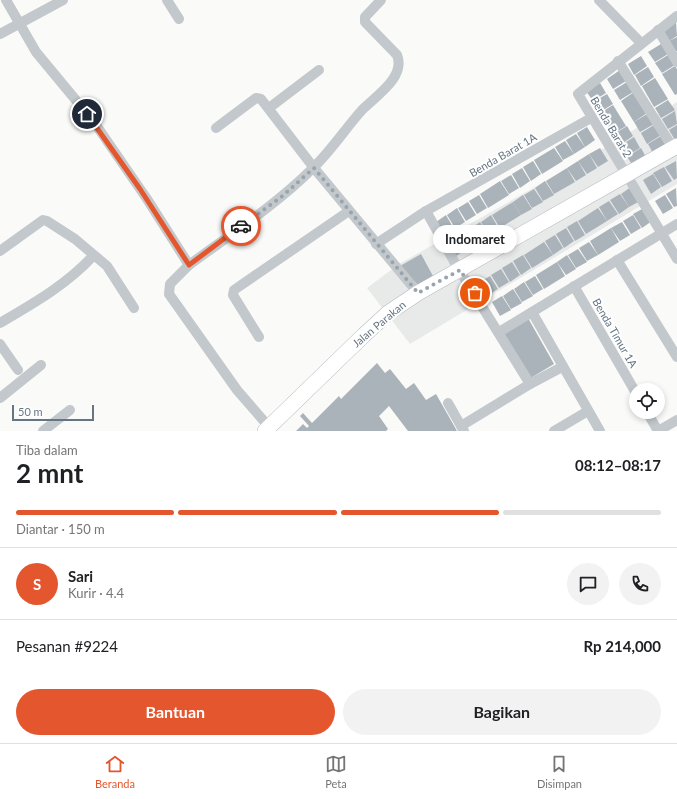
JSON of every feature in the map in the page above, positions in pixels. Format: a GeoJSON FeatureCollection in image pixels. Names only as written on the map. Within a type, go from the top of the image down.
{"type":"FeatureCollection","features":[{"type":"Feature","properties":{"kind":"street"},"geometry":{"type":"LineString","coordinates":[[6,0],[19,25],[42,61],[94,122],[147,199],[189,265]]}},
{"type":"Feature","properties":{"kind":"street"},"geometry":{"type":"LineString","coordinates":[[167,0],[179,19]]}},
{"type":"Feature","properties":{"kind":"street"},"geometry":{"type":"LineString","coordinates":[[267,429],[237,390],[169,294],[170,284],[189,265],[280,198],[314,168],[363,110],[390,82],[398,71],[399,61],[397,55],[365,22],[365,18],[381,0]]}},
{"type":"Feature","properties":{"kind":"street"},"geometry":{"type":"LineString","coordinates":[[599,0],[641,43]]}},
{"type":"Feature","properties":{"kind":"street"},"geometry":{"type":"LineString","coordinates":[[0,34],[19,25],[58,1]]}},
{"type":"Feature","properties":{"kind":"street"},"geometry":{"type":"LineString","coordinates":[[675,147],[618,61],[677,16]]}},
{"type":"Feature","properties":{"kind":"street"},"geometry":{"type":"LineString","coordinates":[[658,30],[677,62]]}},
{"type":"Feature","properties":{"kind":"street","name":"Benda Barat 2"},"geometry":{"type":"LineString","coordinates":[[618,61],[578,92],[578,94],[591,118],[677,259]]}},
{"type":"Feature","properties":{"kind":"street"},"geometry":{"type":"LineString","coordinates":[[269,108],[319,70]]}},
{"type":"Feature","properties":{"kind":"street"},"geometry":{"type":"LineString","coordinates":[[216,128],[256,98],[260,99],[269,108],[314,168],[349,211],[418,293]]}},
{"type":"Feature","properties":{"kind":"street","name":"Benda Barat 1A"},"geometry":{"type":"LineString","coordinates":[[376,244],[426,211],[591,118]]}},
{"type":"Feature","properties":{"kind":"street","name":"Jalan Parakan"},"geometry":{"type":"LineString","coordinates":[[267,429],[364,335],[388,314],[418,293],[675,147]]}},
{"type":"Feature","properties":{"kind":"street"},"geometry":{"type":"LineString","coordinates":[[259,337],[233,295],[234,290],[349,211]]}},
{"type":"Feature","properties":{"kind":"street"},"geometry":{"type":"LineString","coordinates":[[426,211],[460,270],[530,384]]}},
{"type":"Feature","properties":{"kind":"street"},"geometry":{"type":"LineString","coordinates":[[0,251],[44,220],[75,239],[110,270],[134,308]]}},
{"type":"Feature","properties":{"kind":"street"},"geometry":{"type":"LineString","coordinates":[[499,332],[677,224]]}},
{"type":"Feature","properties":{"kind":"street"},"geometry":{"type":"LineString","coordinates":[[0,323],[51,293],[79,272],[93,256]]}},
{"type":"Feature","properties":{"kind":"street"},"geometry":{"type":"LineString","coordinates":[[617,260],[677,357]]}},
{"type":"Feature","properties":{"kind":"street","name":"Benda Timur 1A"},"geometry":{"type":"LineString","coordinates":[[574,286],[630,383]]}},
{"type":"Feature","properties":{"kind":"street"},"geometry":{"type":"LineString","coordinates":[[532,312],[600,431]]}},
{"type":"Feature","properties":{"kind":"street"},"geometry":{"type":"LineString","coordinates":[[0,344],[18,370]]}},
{"type":"Feature","properties":{"kind":"street"},"geometry":{"type":"LineString","coordinates":[[0,398],[41,365]]}},
{"type":"Feature","properties":{"kind":"street"},"geometry":{"type":"LineString","coordinates":[[448,403],[462,429],[530,384],[562,366]]}},
{"type":"Feature","properties":{"kind":"street"},"geometry":{"type":"LineString","coordinates":[[43,431],[70,410]]}},
{"type":"Feature","properties":{"kind":"street"},"geometry":{"type":"LineString","coordinates":[[554,431],[588,411]]}},
{"type":"Feature","properties":{"kind":"street"},"geometry":{"type":"LineString","coordinates":[[651,419],[658,431],[677,420]]}},
{"type":"Feature","properties":{"kind":"shaded area"},"geometry":{"type":"Polygon","coordinates":[[[677,102],[677,184],[410,344],[367,288],[399,264],[613,143],[677,102]]]}},
{"type":"Feature","properties":{"kind":"building"},"geometry":{"type":"Polygon","coordinates":[[[676,22],[677,36],[669,41],[663,30],[676,22]]]}},
{"type":"Feature","properties":{"kind":"building"},"geometry":{"type":"Polygon","coordinates":[[[677,37],[677,51],[676,51],[669,41],[677,37]]]}},
{"type":"Feature","properties":{"kind":"building"},"geometry":{"type":"Polygon","coordinates":[[[661,44],[668,54],[655,62],[648,52],[661,44]]]}},
{"type":"Feature","properties":{"kind":"building"},"geometry":{"type":"Polygon","coordinates":[[[668,55],[675,65],[662,73],[655,63],[668,55]]]}},
{"type":"Feature","properties":{"kind":"building"},"geometry":{"type":"Polygon","coordinates":[[[641,56],[647,66],[634,75],[628,64],[641,56]]]}},
{"type":"Feature","properties":{"kind":"building"},"geometry":{"type":"Polygon","coordinates":[[[675,66],[677,69],[677,94],[675,95],[662,74],[675,66]]]}},
{"type":"Feature","properties":{"kind":"building"},"geometry":{"type":"Polygon","coordinates":[[[648,67],[654,77],[641,86],[635,75],[648,67]]]}},
{"type":"Feature","properties":{"kind":"building"},"geometry":{"type":"Polygon","coordinates":[[[620,70],[626,81],[613,89],[607,79],[620,70]]]}},
{"type":"Feature","properties":{"kind":"building"},"geometry":{"type":"Polygon","coordinates":[[[655,78],[668,99],[654,107],[642,86],[655,78]]]}},
{"type":"Feature","properties":{"kind":"building"},"geometry":{"type":"Polygon","coordinates":[[[627,82],[633,92],[620,100],[614,90],[627,82]]]}},
{"type":"Feature","properties":{"kind":"building"},"geometry":{"type":"Polygon","coordinates":[[[600,83],[606,93],[593,101],[586,91],[600,83]]]}},
{"type":"Feature","properties":{"kind":"building"},"geometry":{"type":"Polygon","coordinates":[[[634,92],[647,113],[634,122],[621,101],[634,92]]]}},
{"type":"Feature","properties":{"kind":"building"},"geometry":{"type":"Polygon","coordinates":[[[607,94],[613,104],[600,112],[593,102],[607,94]]]}},
{"type":"Feature","properties":{"kind":"building"},"geometry":{"type":"Polygon","coordinates":[[[668,100],[675,110],[661,118],[655,108],[668,100]]]}},
{"type":"Feature","properties":{"kind":"building"},"geometry":{"type":"Polygon","coordinates":[[[613,105],[626,126],[613,134],[600,113],[613,105]]]}},
{"type":"Feature","properties":{"kind":"building"},"geometry":{"type":"Polygon","coordinates":[[[675,111],[677,124],[668,129],[662,119],[675,111]]]}},
{"type":"Feature","properties":{"kind":"building"},"geometry":{"type":"Polygon","coordinates":[[[647,114],[654,124],[640,132],[634,122],[647,114]]]}},
{"type":"Feature","properties":{"kind":"building"},"geometry":{"type":"Polygon","coordinates":[[[654,125],[661,135],[647,144],[641,133],[654,125]]]}},
{"type":"Feature","properties":{"kind":"building"},"geometry":{"type":"Polygon","coordinates":[[[677,125],[677,139],[675,140],[669,130],[677,125]]]}},
{"type":"Feature","properties":{"kind":"building"},"geometry":{"type":"Polygon","coordinates":[[[627,126],[633,136],[620,145],[614,134],[627,126]]]}},
{"type":"Feature","properties":{"kind":"building"},"geometry":{"type":"Polygon","coordinates":[[[587,127],[595,140],[585,147],[577,133],[587,127]]]}},
{"type":"Feature","properties":{"kind":"building"},"geometry":{"type":"Polygon","coordinates":[[[576,134],[585,147],[574,154],[566,140],[576,134]]]}},
{"type":"Feature","properties":{"kind":"building"},"geometry":{"type":"Polygon","coordinates":[[[661,136],[668,146],[654,155],[648,144],[661,136]]]}},
{"type":"Feature","properties":{"kind":"building"},"geometry":{"type":"Polygon","coordinates":[[[634,137],[640,148],[627,156],[620,146],[634,137]]]}},
{"type":"Feature","properties":{"kind":"building"},"geometry":{"type":"Polygon","coordinates":[[[565,141],[574,154],[563,160],[555,147],[565,141]]]}},
{"type":"Feature","properties":{"kind":"building"},"geometry":{"type":"Polygon","coordinates":[[[554,148],[563,161],[542,174],[534,160],[554,148]]]}},
{"type":"Feature","properties":{"kind":"building"},"geometry":{"type":"Polygon","coordinates":[[[600,148],[608,161],[598,167],[589,154],[600,148]]]}},
{"type":"Feature","properties":{"kind":"building"},"geometry":{"type":"Polygon","coordinates":[[[641,148],[647,159],[634,167],[627,157],[641,148]]]}},
{"type":"Feature","properties":{"kind":"building"},"geometry":{"type":"Polygon","coordinates":[[[589,154],[597,168],[587,174],[578,161],[589,154]]]}},
{"type":"Feature","properties":{"kind":"building"},"geometry":{"type":"Polygon","coordinates":[[[533,161],[541,174],[531,181],[523,167],[533,161]]]}},
{"type":"Feature","properties":{"kind":"building"},"geometry":{"type":"Polygon","coordinates":[[[578,161],[586,175],[576,181],[567,168],[578,161]]]}},
{"type":"Feature","properties":{"kind":"building"},"geometry":{"type":"Polygon","coordinates":[[[676,161],[677,178],[674,180],[665,167],[676,161]]]}},
{"type":"Feature","properties":{"kind":"building"},"geometry":{"type":"Polygon","coordinates":[[[664,167],[672,181],[662,187],[653,173],[664,167]]]}},
{"type":"Feature","properties":{"kind":"building"},"geometry":{"type":"Polygon","coordinates":[[[522,168],[530,181],[520,188],[512,174],[522,168]]]}},
{"type":"Feature","properties":{"kind":"building"},"geometry":{"type":"Polygon","coordinates":[[[567,168],[575,182],[554,194],[546,181],[567,168]]]}},
{"type":"Feature","properties":{"kind":"building"},"geometry":{"type":"Polygon","coordinates":[[[653,174],[661,187],[651,194],[643,180],[653,174]]]}},
{"type":"Feature","properties":{"kind":"building"},"geometry":{"type":"Polygon","coordinates":[[[511,175],[519,188],[509,194],[501,181],[511,175]]]}},
{"type":"Feature","properties":{"kind":"building"},"geometry":{"type":"Polygon","coordinates":[[[500,181],[509,195],[488,208],[480,194],[500,181]]]}},
{"type":"Feature","properties":{"kind":"building"},"geometry":{"type":"Polygon","coordinates":[[[545,181],[554,195],[543,201],[535,188],[545,181]]]}},
{"type":"Feature","properties":{"kind":"building"},"geometry":{"type":"Polygon","coordinates":[[[631,187],[640,201],[629,207],[621,194],[631,187]]]}},
{"type":"Feature","properties":{"kind":"building"},"geometry":{"type":"Polygon","coordinates":[[[676,188],[677,206],[674,207],[666,194],[676,188]]]}},
{"type":"Feature","properties":{"kind":"building"},"geometry":{"type":"Polygon","coordinates":[[[534,189],[543,202],[532,208],[524,195],[534,189]]]}},
{"type":"Feature","properties":{"kind":"building"},"geometry":{"type":"Polygon","coordinates":[[[620,194],[629,207],[619,214],[610,200],[620,194]]]}},
{"type":"Feature","properties":{"kind":"building"},"geometry":{"type":"Polygon","coordinates":[[[479,195],[487,208],[477,214],[469,201],[479,195]]]}},
{"type":"Feature","properties":{"kind":"building"},"geometry":{"type":"Polygon","coordinates":[[[523,195],[532,209],[521,215],[513,202],[523,195]]]}},
{"type":"Feature","properties":{"kind":"building"},"geometry":{"type":"Polygon","coordinates":[[[665,195],[673,208],[663,214],[655,201],[665,195]]]}},
{"type":"Feature","properties":{"kind":"building"},"geometry":{"type":"Polygon","coordinates":[[[609,201],[618,214],[607,221],[599,207],[609,201]]]}},
{"type":"Feature","properties":{"kind":"building"},"geometry":{"type":"Polygon","coordinates":[[[468,202],[476,215],[466,221],[458,208],[468,202]]]}},
{"type":"Feature","properties":{"kind":"building"},"geometry":{"type":"Polygon","coordinates":[[[513,202],[521,215],[500,228],[492,215],[513,202]]]}},
{"type":"Feature","properties":{"kind":"building"},"geometry":{"type":"Polygon","coordinates":[[[457,208],[465,222],[455,228],[447,215],[457,208]]]}},
{"type":"Feature","properties":{"kind":"building"},"geometry":{"type":"Polygon","coordinates":[[[598,208],[607,221],[586,234],[578,221],[598,208]]]}},
{"type":"Feature","properties":{"kind":"building"},"geometry":{"type":"Polygon","coordinates":[[[644,208],[652,221],[642,228],[633,214],[644,208]]]}},
{"type":"Feature","properties":{"kind":"building"},"geometry":{"type":"Polygon","coordinates":[[[446,215],[454,229],[444,235],[436,222],[446,215]]]}},
{"type":"Feature","properties":{"kind":"building"},"geometry":{"type":"Polygon","coordinates":[[[491,215],[499,229],[489,235],[481,222],[491,215]]]}},
{"type":"Feature","properties":{"kind":"building"},"geometry":{"type":"Polygon","coordinates":[[[633,215],[641,228],[631,234],[623,221],[633,215]]]}},
{"type":"Feature","properties":{"kind":"building"},"geometry":{"type":"Polygon","coordinates":[[[577,221],[585,235],[575,241],[567,227],[577,221]]]}},
{"type":"Feature","properties":{"kind":"building"},"geometry":{"type":"Polygon","coordinates":[[[480,222],[489,236],[478,242],[470,229],[480,222]]]}},
{"type":"Feature","properties":{"kind":"building"},"geometry":{"type":"Polygon","coordinates":[[[622,222],[630,235],[620,241],[611,228],[622,222]]]}},
{"type":"Feature","properties":{"kind":"building"},"geometry":{"type":"Polygon","coordinates":[[[566,228],[574,241],[564,248],[556,234],[566,228]]]}},
{"type":"Feature","properties":{"kind":"building"},"geometry":{"type":"Polygon","coordinates":[[[611,228],[619,242],[598,255],[590,241],[611,228]]]}},
{"type":"Feature","properties":{"kind":"building"},"geometry":{"type":"Polygon","coordinates":[[[469,229],[478,243],[467,249],[459,235],[469,229]]]}},
{"type":"Feature","properties":{"kind":"building"},"geometry":{"type":"Polygon","coordinates":[[[555,235],[563,248],[553,255],[545,241],[555,235]]]}},
{"type":"Feature","properties":{"kind":"building"},"geometry":{"type":"Polygon","coordinates":[[[458,236],[467,249],[456,256],[448,242],[458,236]]]}},
{"type":"Feature","properties":{"kind":"building"},"geometry":{"type":"Polygon","coordinates":[[[544,242],[553,255],[532,268],[524,255],[544,242]]]}},
{"type":"Feature","properties":{"kind":"building"},"geometry":{"type":"Polygon","coordinates":[[[589,242],[598,255],[587,261],[579,248],[589,242]]]}},
{"type":"Feature","properties":{"kind":"building"},"geometry":{"type":"Polygon","coordinates":[[[578,249],[587,262],[576,268],[568,255],[578,249]]]}},
{"type":"Feature","properties":{"kind":"building"},"geometry":{"type":"Polygon","coordinates":[[[421,254],[433,276],[418,285],[400,266],[421,254]]]}},
{"type":"Feature","properties":{"kind":"building"},"geometry":{"type":"Polygon","coordinates":[[[523,255],[531,268],[521,275],[513,261],[523,255]]]}},
{"type":"Feature","properties":{"kind":"building"},"geometry":{"type":"Polygon","coordinates":[[[567,255],[576,269],[566,275],[557,262],[567,255]]]}},
{"type":"Feature","properties":{"kind":"building"},"geometry":{"type":"Polygon","coordinates":[[[512,262],[520,275],[510,282],[502,268],[512,262]]]}},
{"type":"Feature","properties":{"kind":"building"},"geometry":{"type":"Polygon","coordinates":[[[557,262],[565,276],[544,289],[536,275],[557,262]]]}},
{"type":"Feature","properties":{"kind":"building"},"geometry":{"type":"Polygon","coordinates":[[[501,269],[509,282],[499,288],[491,275],[501,269]]]}},
{"type":"Feature","properties":{"kind":"building"},"geometry":{"type":"Polygon","coordinates":[[[490,276],[498,289],[488,295],[480,282],[490,276]]]}},
{"type":"Feature","properties":{"kind":"building"},"geometry":{"type":"Polygon","coordinates":[[[535,276],[543,289],[533,295],[525,282],[535,276]]]}},
{"type":"Feature","properties":{"kind":"building"},"geometry":{"type":"Polygon","coordinates":[[[524,282],[533,296],[522,302],[514,289],[524,282]]]}},
{"type":"Feature","properties":{"kind":"building"},"geometry":{"type":"Polygon","coordinates":[[[513,289],[522,303],[511,309],[503,296],[513,289]]]}},
{"type":"Feature","properties":{"kind":"building"},"geometry":{"type":"Polygon","coordinates":[[[502,296],[511,310],[500,316],[492,302],[502,296]]]}},
{"type":"Feature","properties":{"kind":"building"},"geometry":{"type":"Polygon","coordinates":[[[528,318],[554,364],[529,379],[504,333],[528,318]]]}},
{"type":"Feature","properties":{"kind":"building"},"geometry":{"type":"Polygon","coordinates":[[[377,363],[385,373],[390,369],[406,389],[414,383],[426,400],[436,394],[457,431],[408,431],[389,406],[379,416],[388,429],[386,431],[296,431],[303,424],[307,428],[309,426],[300,416],[303,413],[312,423],[339,396],[341,399],[377,363]]]}},
{"type":"Feature","properties":{"kind":"way so far"},"geometry":{"type":"LineString","coordinates":[[241,226],[280,198],[314,168],[418,293],[460,270],[475,293]]}},
{"type":"Feature","properties":{"kind":"place","name":"Indomaret"},"geometry":{"type":"Point","coordinates":[475,293]}},
{"type":"Feature","properties":{"kind":"route"},"geometry":{"type":"LineString","coordinates":[[87,114],[119,157],[189,265],[241,226]]}}]}
